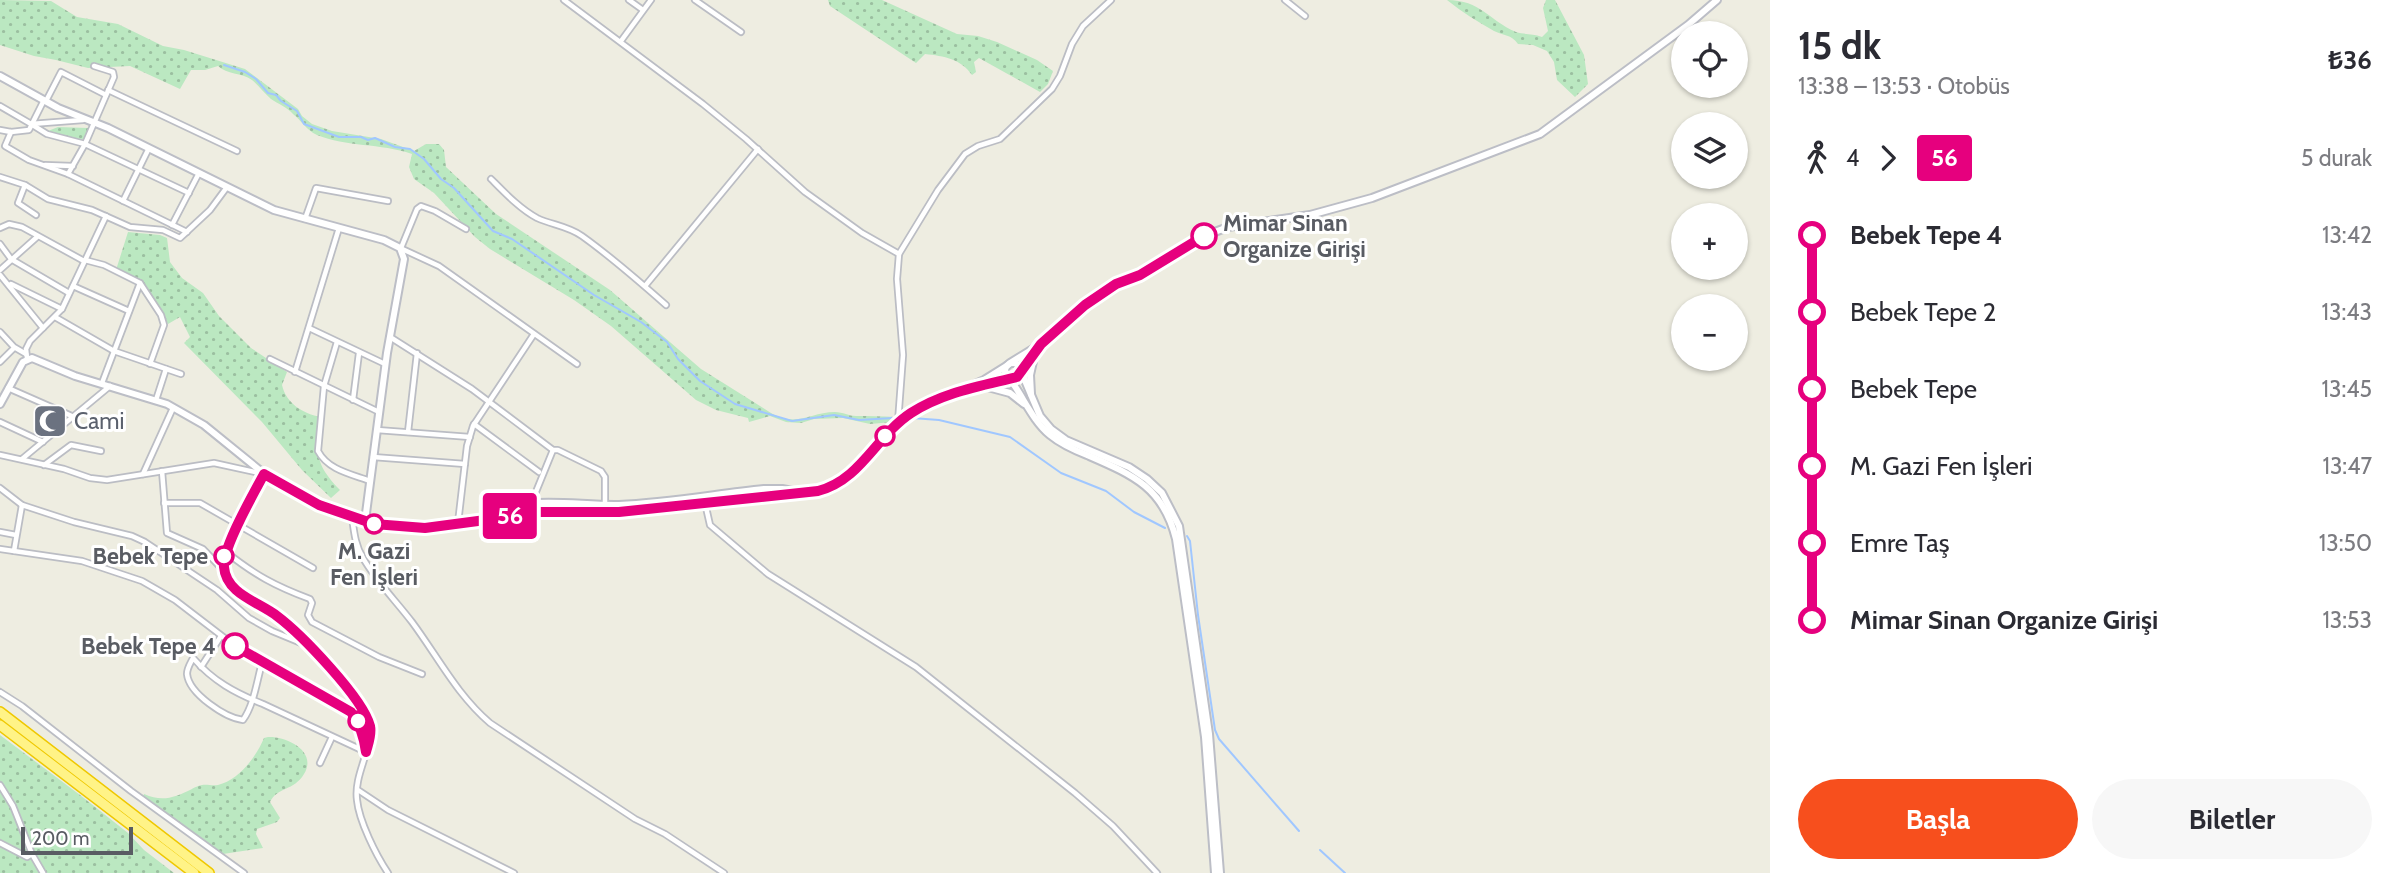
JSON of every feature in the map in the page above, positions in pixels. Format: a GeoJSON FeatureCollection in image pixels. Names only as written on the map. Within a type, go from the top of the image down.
{"type":"FeatureCollection","features":[{"type":"Feature","properties":{"kind":"highway"},"geometry":{"type":"LineString","coordinates":[[0,712],[209,873]]}},
{"type":"Feature","properties":{"kind":"highway"},"geometry":{"type":"LineString","coordinates":[[0,725],[194,873]]}},
{"type":"Feature","properties":{"kind":"street"},"geometry":{"type":"LineString","coordinates":[[564,0],[621,41],[758,149],[805,192],[862,233],[899,254]]}},
{"type":"Feature","properties":{"kind":"street"},"geometry":{"type":"LineString","coordinates":[[629,0],[643,10]]}},
{"type":"Feature","properties":{"kind":"street"},"geometry":{"type":"LineString","coordinates":[[621,41],[650,0]]}},
{"type":"Feature","properties":{"kind":"street"},"geometry":{"type":"LineString","coordinates":[[695,0],[741,32]]}},
{"type":"Feature","properties":{"kind":"street"},"geometry":{"type":"LineString","coordinates":[[898,423],[903,355],[897,279],[899,254],[938,190],[965,154],[978,146],[1000,139],[1052,89],[1083,26],[1111,0]]}},
{"type":"Feature","properties":{"kind":"street"},"geometry":{"type":"LineString","coordinates":[[1285,0],[1305,16]]}},
{"type":"Feature","properties":{"kind":"street"},"geometry":{"type":"LineString","coordinates":[[479,520],[500,510],[531,504],[605,504],[764,489],[802,492],[828,488],[847,477],[898,423],[912,412],[984,380],[1041,344],[1096,296],[1116,284],[1140,275],[1204,236],[1228,227],[1310,215],[1372,198],[1540,134],[1688,25],[1717,0]]}},
{"type":"Feature","properties":{"kind":"street"},"geometry":{"type":"LineString","coordinates":[[68,174],[85,144],[114,73],[94,66]]}},
{"type":"Feature","properties":{"kind":"street"},"geometry":{"type":"LineString","coordinates":[[0,130],[29,130],[61,72],[237,151]]}},
{"type":"Feature","properties":{"kind":"street"},"geometry":{"type":"LineString","coordinates":[[0,76],[83,120],[149,148],[274,210],[384,240],[439,266],[576,364]]}},
{"type":"Feature","properties":{"kind":"street"},"geometry":{"type":"LineString","coordinates":[[0,106],[47,134],[85,144],[189,193]]}},
{"type":"Feature","properties":{"kind":"street"},"geometry":{"type":"LineString","coordinates":[[31,124],[83,120]]}},
{"type":"Feature","properties":{"kind":"street"},"geometry":{"type":"LineString","coordinates":[[11,132],[5,146],[187,232]]}},
{"type":"Feature","properties":{"kind":"street"},"geometry":{"type":"LineString","coordinates":[[123,201],[149,148]]}},
{"type":"Feature","properties":{"kind":"street"},"geometry":{"type":"LineString","coordinates":[[645,286],[758,149]]}},
{"type":"Feature","properties":{"kind":"street"},"geometry":{"type":"LineString","coordinates":[[40,164],[72,166]]}},
{"type":"Feature","properties":{"kind":"street"},"geometry":{"type":"LineString","coordinates":[[172,225],[199,173]]}},
{"type":"Feature","properties":{"kind":"street"},"geometry":{"type":"LineString","coordinates":[[0,177],[25,184],[48,199],[92,210],[130,227],[163,230],[180,238],[209,210],[227,187]]}},
{"type":"Feature","properties":{"kind":"street"},"geometry":{"type":"LineString","coordinates":[[491,179],[533,215],[573,230],[666,305]]}},
{"type":"Feature","properties":{"kind":"street"},"geometry":{"type":"LineString","coordinates":[[25,184],[18,203],[36,215]]}},
{"type":"Feature","properties":{"kind":"street"},"geometry":{"type":"LineString","coordinates":[[305,219],[316,188],[388,201]]}},
{"type":"Feature","properties":{"kind":"street"},"geometry":{"type":"LineString","coordinates":[[365,521],[385,364],[404,259],[400,248],[417,209],[421,206],[466,229]]}},
{"type":"Feature","properties":{"kind":"street"},"geometry":{"type":"LineString","coordinates":[[0,404],[26,356],[30,341],[62,309],[106,216]]}},
{"type":"Feature","properties":{"kind":"street"},"geometry":{"type":"LineString","coordinates":[[0,228],[9,224],[22,227],[85,260],[104,265],[140,283],[165,321],[150,364]]}},
{"type":"Feature","properties":{"kind":"street"},"geometry":{"type":"LineString","coordinates":[[295,372],[339,228]]}},
{"type":"Feature","properties":{"kind":"street"},"geometry":{"type":"LineString","coordinates":[[37,237],[0,272],[43,328]]}},
{"type":"Feature","properties":{"kind":"street"},"geometry":{"type":"LineString","coordinates":[[0,244],[11,259],[69,293]]}},
{"type":"Feature","properties":{"kind":"street"},"geometry":{"type":"LineString","coordinates":[[7,283],[62,309]]}},
{"type":"Feature","properties":{"kind":"street"},"geometry":{"type":"LineString","coordinates":[[102,383],[140,283]]}},
{"type":"Feature","properties":{"kind":"street"},"geometry":{"type":"LineString","coordinates":[[73,286],[130,311]]}},
{"type":"Feature","properties":{"kind":"street"},"geometry":{"type":"LineString","coordinates":[[55,317],[114,351],[181,374]]}},
{"type":"Feature","properties":{"kind":"street"},"geometry":{"type":"LineString","coordinates":[[309,328],[385,364]]}},
{"type":"Feature","properties":{"kind":"street"},"geometry":{"type":"LineString","coordinates":[[0,332],[26,356],[75,376],[156,400],[173,408],[204,425],[264,474],[319,505],[374,524],[425,528],[535,511],[619,512],[796,495],[802,492]]}},
{"type":"Feature","properties":{"kind":"street"},"geometry":{"type":"LineString","coordinates":[[457,525],[465,464],[474,424],[534,334]]}},
{"type":"Feature","properties":{"kind":"street"},"geometry":{"type":"LineString","coordinates":[[390,337],[488,401],[553,450],[602,472],[605,504]]}},
{"type":"Feature","properties":{"kind":"street"},"geometry":{"type":"LineString","coordinates":[[337,342],[324,386],[318,451],[323,461],[334,468],[370,481]]}},
{"type":"Feature","properties":{"kind":"street"},"geometry":{"type":"LineString","coordinates":[[960,390],[1017,377],[1041,344]]}},
{"type":"Feature","properties":{"kind":"street"},"geometry":{"type":"LineString","coordinates":[[0,362],[14,347]]}},
{"type":"Feature","properties":{"kind":"street"},"geometry":{"type":"LineString","coordinates":[[353,400],[359,353]]}},
{"type":"Feature","properties":{"kind":"street"},"geometry":{"type":"LineString","coordinates":[[408,432],[417,353]]}},
{"type":"Feature","properties":{"kind":"street"},"geometry":{"type":"LineString","coordinates":[[1032,400],[1030,375],[1034,357]]}},
{"type":"Feature","properties":{"kind":"street"},"geometry":{"type":"LineString","coordinates":[[270,359],[379,412]]}},
{"type":"Feature","properties":{"kind":"street"},"geometry":{"type":"LineString","coordinates":[[1009,364],[1017,364],[1040,416],[1051,429],[1066,440],[1129,467],[1147,479],[1162,493],[1179,526],[1209,734],[1220,873]]}},
{"type":"Feature","properties":{"kind":"street"},"geometry":{"type":"LineString","coordinates":[[1009,364],[1005,372],[1049,434],[1061,443],[1143,482],[1154,494],[1172,525],[1205,737],[1214,873]]}},
{"type":"Feature","properties":{"kind":"street"},"geometry":{"type":"LineString","coordinates":[[156,400],[166,369]]}},
{"type":"Feature","properties":{"kind":"street"},"geometry":{"type":"LineString","coordinates":[[979,385],[1010,393],[1029,408]]}},
{"type":"Feature","properties":{"kind":"street"},"geometry":{"type":"LineString","coordinates":[[22,460],[110,386]]}},
{"type":"Feature","properties":{"kind":"street"},"geometry":{"type":"LineString","coordinates":[[8,388],[74,416]]}},
{"type":"Feature","properties":{"kind":"street"},"geometry":{"type":"LineString","coordinates":[[143,475],[173,408]]}},
{"type":"Feature","properties":{"kind":"street"},"geometry":{"type":"LineString","coordinates":[[0,422],[43,442]]}},
{"type":"Feature","properties":{"kind":"street"},"geometry":{"type":"LineString","coordinates":[[474,424],[539,472]]}},
{"type":"Feature","properties":{"kind":"street"},"geometry":{"type":"LineString","coordinates":[[377,430],[470,437]]}},
{"type":"Feature","properties":{"kind":"street"},"geometry":{"type":"LineString","coordinates":[[44,465],[71,445],[101,451]]}},
{"type":"Feature","properties":{"kind":"street"},"geometry":{"type":"LineString","coordinates":[[531,504],[553,450]]}},
{"type":"Feature","properties":{"kind":"street"},"geometry":{"type":"LineString","coordinates":[[0,455],[107,480],[214,463],[264,474]]}},
{"type":"Feature","properties":{"kind":"street"},"geometry":{"type":"LineString","coordinates":[[373,457],[465,464]]}},
{"type":"Feature","properties":{"kind":"street"},"geometry":{"type":"LineString","coordinates":[[162,471],[167,533],[203,549],[245,597],[280,618],[337,677],[365,713],[371,732],[357,780],[357,801],[362,819],[387,873]]}},
{"type":"Feature","properties":{"kind":"street"},"geometry":{"type":"LineString","coordinates":[[225,572],[226,552],[264,474]]}},
{"type":"Feature","properties":{"kind":"street"},"geometry":{"type":"LineString","coordinates":[[0,488],[22,505],[145,542],[217,590],[249,618],[310,647]]}},
{"type":"Feature","properties":{"kind":"street"},"geometry":{"type":"LineString","coordinates":[[164,503],[200,503],[313,568]]}},
{"type":"Feature","properties":{"kind":"street"},"geometry":{"type":"LineString","coordinates":[[705,503],[710,526],[768,574],[916,667],[1084,801],[1113,826],[1157,873]]}},
{"type":"Feature","properties":{"kind":"street"},"geometry":{"type":"LineString","coordinates":[[14,551],[22,505]]}},
{"type":"Feature","properties":{"kind":"street"},"geometry":{"type":"LineString","coordinates":[[352,517],[362,558],[424,639],[461,695],[477,712],[635,820],[665,834],[724,873]]}},
{"type":"Feature","properties":{"kind":"street"},"geometry":{"type":"LineString","coordinates":[[0,531],[16,535]]}},
{"type":"Feature","properties":{"kind":"street"},"geometry":{"type":"LineString","coordinates":[[0,549],[82,561],[142,581],[175,600],[221,636],[262,663],[351,712],[358,721],[366,752]]}},
{"type":"Feature","properties":{"kind":"street"},"geometry":{"type":"LineString","coordinates":[[226,552],[252,573],[281,589],[310,599],[312,603],[308,615],[312,622],[379,657],[422,674]]}},
{"type":"Feature","properties":{"kind":"street"},"geometry":{"type":"LineString","coordinates":[[201,667],[221,636]]}},
{"type":"Feature","properties":{"kind":"street"},"geometry":{"type":"LineString","coordinates":[[262,663],[251,699],[243,720],[219,710],[203,699],[188,678],[188,668],[193,658],[215,680],[232,692],[251,699],[366,752]]}},
{"type":"Feature","properties":{"kind":"street"},"geometry":{"type":"LineString","coordinates":[[0,692],[244,873]]}},
{"type":"Feature","properties":{"kind":"street"},"geometry":{"type":"LineString","coordinates":[[320,763],[332,737]]}},
{"type":"Feature","properties":{"kind":"street"},"geometry":{"type":"LineString","coordinates":[[0,785],[13,806],[32,854],[43,873]]}},
{"type":"Feature","properties":{"kind":"street"},"geometry":{"type":"LineString","coordinates":[[357,789],[398,815],[514,873]]}},
{"type":"Feature","properties":{"kind":"street"},"geometry":{"type":"LineString","coordinates":[[0,843],[27,857],[32,854]]}},
{"type":"Feature","properties":{"kind":"green space"},"geometry":{"type":"Polygon","coordinates":[[[0,0],[51,1],[77,17],[118,24],[163,46],[245,69],[298,109],[312,124],[332,131],[381,139],[414,151],[426,144],[439,144],[444,150],[446,167],[496,214],[610,290],[701,369],[771,413],[797,419],[838,412],[853,416],[895,417],[893,422],[870,424],[843,418],[814,419],[801,423],[786,422],[770,416],[749,422],[748,418],[716,410],[696,400],[611,326],[475,237],[434,193],[414,179],[409,167],[412,154],[317,135],[288,109],[271,99],[252,80],[218,66],[191,70],[180,89],[130,66],[88,68],[0,45],[0,0]]]}},
{"type":"Feature","properties":{"kind":"green space"},"geometry":{"type":"Polygon","coordinates":[[[828,0],[882,0],[957,34],[978,36],[997,42],[1037,60],[1053,71],[1048,84],[1040,92],[979,58],[974,62],[976,72],[972,75],[957,62],[939,56],[925,54],[916,63],[830,6],[828,0]]]}},
{"type":"Feature","properties":{"kind":"green space"},"geometry":{"type":"Polygon","coordinates":[[[1447,0],[1468,3],[1516,32],[1542,37],[1548,31],[1543,8],[1546,0],[1555,0],[1584,55],[1588,84],[1575,97],[1557,80],[1554,62],[1547,51],[1533,45],[1518,44],[1447,0]]]}},
{"type":"Feature","properties":{"kind":"green space"},"geometry":{"type":"Polygon","coordinates":[[[58,127],[89,129],[85,139],[81,140],[48,131],[58,127]]]}},
{"type":"Feature","properties":{"kind":"green space"},"geometry":{"type":"Polygon","coordinates":[[[128,232],[167,238],[170,262],[182,278],[203,293],[219,316],[251,348],[287,372],[282,385],[287,397],[302,410],[321,417],[318,449],[321,464],[340,490],[331,498],[302,470],[262,422],[184,343],[190,337],[180,317],[168,324],[148,289],[116,270],[128,232]]]}},
{"type":"Feature","properties":{"kind":"green space"},"geometry":{"type":"Polygon","coordinates":[[[0,735],[128,833],[144,850],[174,873],[0,873],[0,735]]]}},
{"type":"Feature","properties":{"kind":"green space"},"geometry":{"type":"Polygon","coordinates":[[[264,738],[283,739],[298,747],[307,758],[307,766],[300,779],[273,797],[270,802],[280,818],[277,822],[257,829],[256,834],[263,848],[223,854],[143,797],[144,794],[168,798],[201,785],[226,782],[246,767],[264,738]]]}},
{"type":"Feature","properties":{"kind":"waterway"},"geometry":{"type":"LineString","coordinates":[[224,65],[256,79],[268,93],[276,95],[297,111],[304,124],[339,137],[361,137],[368,140],[375,138],[395,147],[410,149],[454,188],[493,231],[512,239],[594,295],[641,322],[667,342],[678,359],[700,381],[735,404],[792,421],[834,415],[859,420],[893,418]]}},
{"type":"Feature","properties":{"kind":"waterway"},"geometry":{"type":"LineString","coordinates":[[912,418],[939,420],[1010,437],[1061,473],[1106,491],[1134,512],[1165,528]]}},
{"type":"Feature","properties":{"kind":"waterway"},"geometry":{"type":"LineString","coordinates":[[1187,536],[1190,541],[1215,730],[1219,739],[1299,831]]}},
{"type":"Feature","properties":{"kind":"waterway"},"geometry":{"type":"LineString","coordinates":[[1320,850],[1345,873]]}},
{"type":"Feature","properties":{"kind":"bus line","name":"56"},"geometry":{"type":"LineString","coordinates":[[235,646],[351,712],[358,721],[366,752],[370,725],[353,696],[310,647],[280,618],[245,597],[235,588],[225,572],[224,556],[264,474],[319,505],[374,524],[425,528],[535,511],[619,512],[818,491],[836,485],[847,477],[861,465],[885,436],[912,412],[960,390],[1019,376],[1041,344],[1096,296],[1116,284],[1140,275],[1204,236]]}},
{"type":"Feature","properties":{"kind":"place","name":"Mimar Sinan Organize Girişi"},"geometry":{"type":"Point","coordinates":[1204,236]}},
{"type":"Feature","properties":{"kind":"place","name":"Cami"},"geometry":{"type":"Point","coordinates":[50,421]}},
{"type":"Feature","properties":{"kind":"place","name":"M. Gazi Fen İşleri"},"geometry":{"type":"Point","coordinates":[374,524]}},
{"type":"Feature","properties":{"kind":"place","name":"Bebek Tepe"},"geometry":{"type":"Point","coordinates":[224,556]}},
{"type":"Feature","properties":{"kind":"place","name":"Bebek Tepe 4"},"geometry":{"type":"Point","coordinates":[235,646]}}]}
